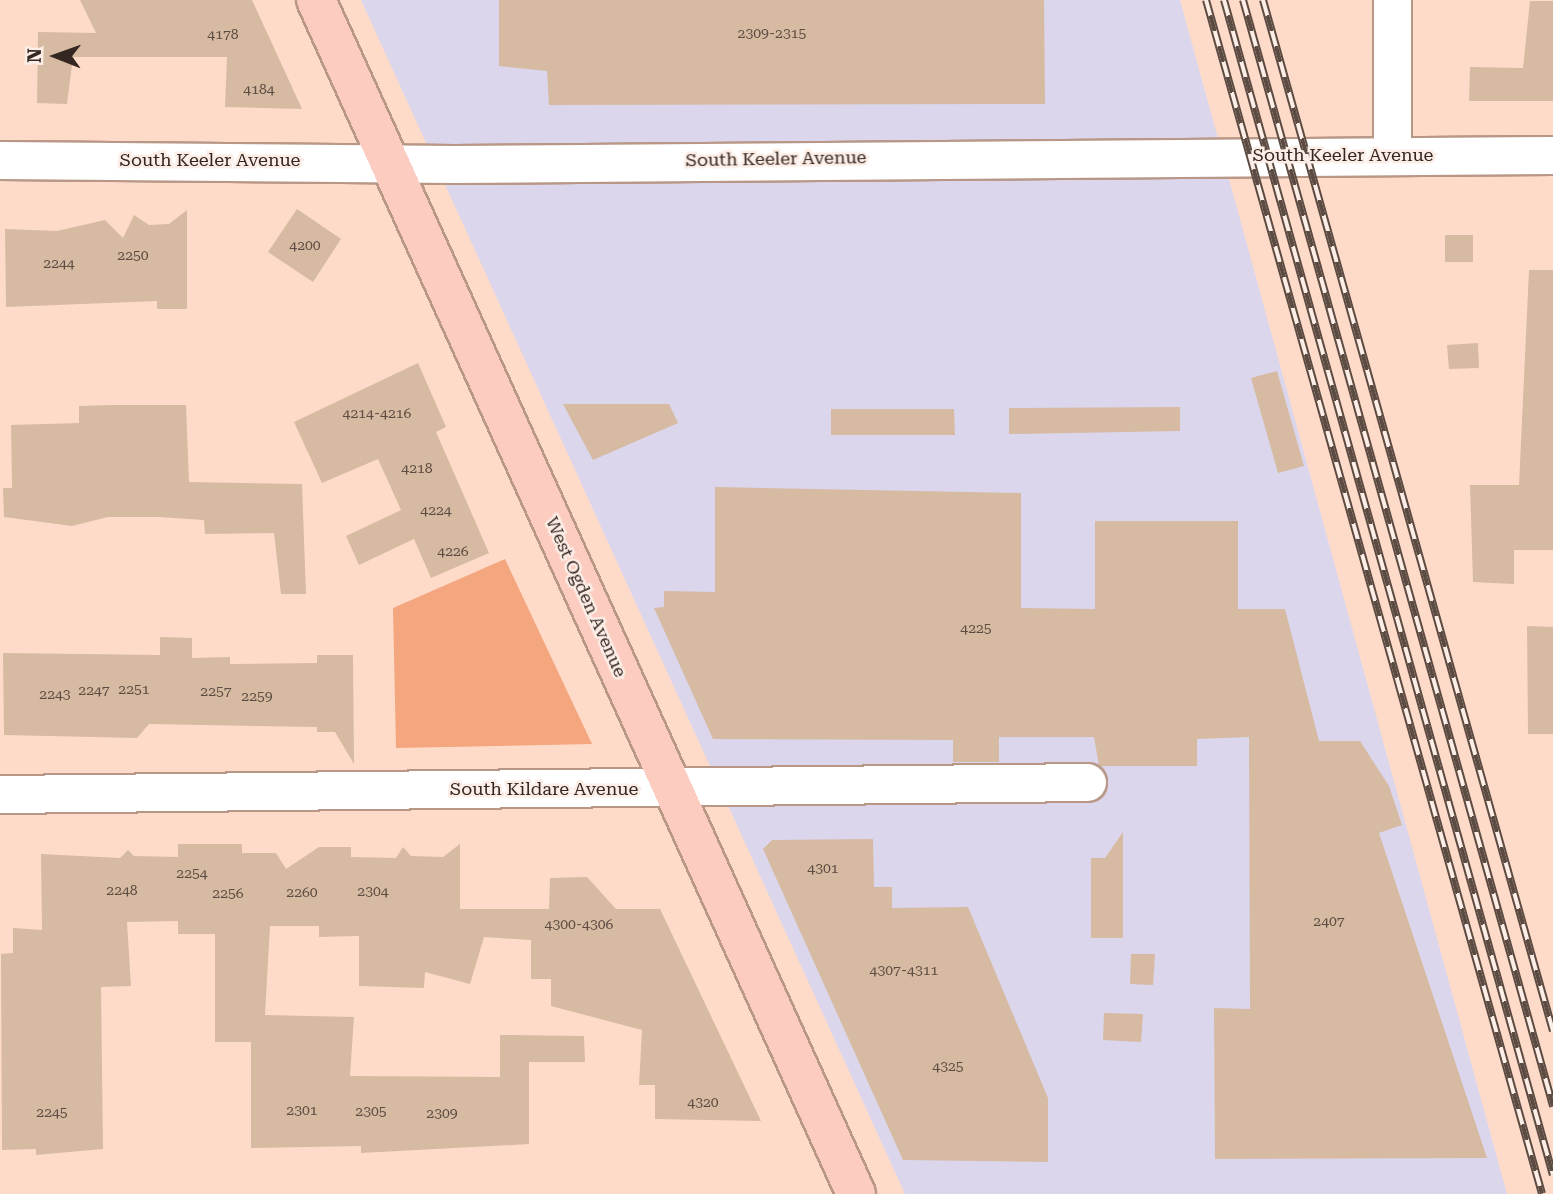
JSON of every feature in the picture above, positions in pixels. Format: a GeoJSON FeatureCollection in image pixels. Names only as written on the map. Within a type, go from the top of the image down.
{"type":"FeatureCollection","features":[{"type":"Feature","properties":{"kind":"main road","name":"West Ogden Avenue"},"geometry":{"type":"LineString","coordinates":[[316,0],[856,1194]]}},
{"type":"Feature","properties":{"kind":"street"},"geometry":{"type":"LineString","coordinates":[[1392,0],[1392,155]]}},
{"type":"Feature","properties":{"kind":"street","name":"South Keeler Avenue"},"geometry":{"type":"LineString","coordinates":[[0,160],[389,162],[1553,155]]}},
{"type":"Feature","properties":{"kind":"street","name":"South Kildare Avenue"},"geometry":{"type":"LineString","coordinates":[[0,794],[673,789],[1087,782]]}},
{"type":"Feature","properties":{"kind":"shaded area"},"geometry":{"type":"Polygon","coordinates":[[[361,0],[1180,0],[1507,1194],[905,1194],[361,0]]]}},
{"type":"Feature","properties":{"kind":"shaded area"},"geometry":{"type":"Polygon","coordinates":[[[505,559],[592,744],[396,748],[393,608],[505,559]]]}},
{"type":"Feature","properties":{"kind":"building"},"geometry":{"type":"Polygon","coordinates":[[[80,0],[252,0],[302,109],[225,107],[227,57],[73,57],[67,104],[37,103],[38,32],[96,33],[80,0]]]}},
{"type":"Feature","properties":{"kind":"building"},"geometry":{"type":"Polygon","coordinates":[[[499,0],[1044,0],[1045,104],[549,105],[547,71],[499,66],[499,0]]]}},
{"type":"Feature","properties":{"kind":"building"},"geometry":{"type":"Polygon","coordinates":[[[1530,1],[1553,1],[1553,101],[1469,101],[1470,67],[1523,68],[1530,1]]]}},
{"type":"Feature","properties":{"kind":"building"},"geometry":{"type":"Polygon","coordinates":[[[297,209],[341,239],[313,282],[268,252],[297,209]]]}},
{"type":"Feature","properties":{"kind":"building"},"geometry":{"type":"Polygon","coordinates":[[[187,210],[187,309],[157,309],[157,301],[6,307],[5,229],[57,231],[105,220],[123,238],[134,215],[149,225],[169,224],[187,210]]]}},
{"type":"Feature","properties":{"kind":"building"},"geometry":{"type":"Polygon","coordinates":[[[1445,235],[1473,235],[1473,262],[1445,262],[1445,235]]]}},
{"type":"Feature","properties":{"kind":"building"},"geometry":{"type":"Polygon","coordinates":[[[1529,270],[1553,270],[1553,550],[1514,550],[1514,584],[1473,582],[1470,485],[1519,485],[1529,270]]]}},
{"type":"Feature","properties":{"kind":"building"},"geometry":{"type":"Polygon","coordinates":[[[1478,343],[1479,368],[1449,369],[1447,345],[1478,343]]]}},
{"type":"Feature","properties":{"kind":"building"},"geometry":{"type":"Polygon","coordinates":[[[418,363],[446,427],[436,432],[489,553],[431,578],[414,539],[359,565],[346,536],[401,510],[378,459],[322,483],[294,422],[418,363]]]}},
{"type":"Feature","properties":{"kind":"building"},"geometry":{"type":"Polygon","coordinates":[[[1277,371],[1304,466],[1278,473],[1251,378],[1277,371]]]}},
{"type":"Feature","properties":{"kind":"building"},"geometry":{"type":"Polygon","coordinates":[[[563,404],[669,404],[678,423],[593,460],[563,404]]]}},
{"type":"Feature","properties":{"kind":"building"},"geometry":{"type":"Polygon","coordinates":[[[186,405],[189,482],[302,484],[306,594],[281,594],[274,533],[205,534],[204,520],[159,517],[108,517],[72,526],[4,517],[3,488],[12,488],[11,425],[79,423],[79,406],[186,405]]]}},
{"type":"Feature","properties":{"kind":"building"},"geometry":{"type":"Polygon","coordinates":[[[1180,407],[1180,431],[1009,434],[1009,408],[1180,407]]]}},
{"type":"Feature","properties":{"kind":"building"},"geometry":{"type":"Polygon","coordinates":[[[831,409],[954,409],[955,435],[831,435],[831,409]]]}},
{"type":"Feature","properties":{"kind":"building"},"geometry":{"type":"Polygon","coordinates":[[[715,487],[1021,493],[1021,608],[1095,609],[1095,521],[1238,521],[1238,609],[1285,609],[1319,741],[1360,741],[1389,786],[1402,825],[1379,833],[1487,1158],[1215,1159],[1214,1008],[1250,1009],[1249,737],[1197,739],[1197,766],[1099,766],[1094,737],[999,737],[999,762],[953,762],[953,740],[713,739],[654,608],[664,607],[664,591],[715,592],[715,487]]]}},
{"type":"Feature","properties":{"kind":"building"},"geometry":{"type":"Polygon","coordinates":[[[1527,626],[1553,627],[1553,734],[1528,734],[1527,626]]]}},
{"type":"Feature","properties":{"kind":"building"},"geometry":{"type":"Polygon","coordinates":[[[160,637],[192,638],[192,658],[230,657],[230,664],[317,663],[317,655],[353,655],[354,764],[335,732],[317,732],[317,727],[149,724],[137,738],[4,735],[3,653],[160,655],[160,637]]]}},
{"type":"Feature","properties":{"kind":"building"},"geometry":{"type":"Polygon","coordinates":[[[1123,832],[1123,938],[1091,938],[1091,858],[1105,858],[1123,832]]]}},
{"type":"Feature","properties":{"kind":"building"},"geometry":{"type":"Polygon","coordinates":[[[873,839],[874,887],[892,887],[892,908],[968,907],[1048,1098],[1048,1162],[903,1160],[763,849],[772,840],[873,839]]]}},
{"type":"Feature","properties":{"kind":"building"},"geometry":{"type":"Polygon","coordinates":[[[178,844],[242,844],[242,853],[276,853],[286,869],[319,847],[351,847],[351,857],[396,858],[403,847],[411,856],[443,857],[460,844],[460,909],[549,909],[550,878],[587,877],[616,909],[660,909],[761,1121],[655,1119],[655,1085],[639,1085],[642,1030],[551,1006],[551,979],[531,979],[531,940],[484,937],[470,984],[425,972],[424,988],[359,986],[359,936],[319,937],[319,926],[270,926],[265,1015],[354,1017],[350,1076],[500,1077],[500,1035],[584,1036],[585,1062],[529,1062],[529,1144],[361,1153],[361,1146],[251,1148],[251,1042],[215,1042],[215,934],[178,934],[178,921],[127,922],[131,986],[101,987],[103,1149],[36,1155],[36,1149],[2,1150],[1,954],[13,953],[13,928],[42,930],[41,854],[120,858],[128,850],[134,856],[178,857],[178,844]]]}},
{"type":"Feature","properties":{"kind":"building"},"geometry":{"type":"Polygon","coordinates":[[[1131,954],[1155,954],[1153,985],[1130,984],[1131,954]]]}},
{"type":"Feature","properties":{"kind":"building"},"geometry":{"type":"Polygon","coordinates":[[[1104,1013],[1143,1014],[1141,1042],[1103,1040],[1104,1013]]]}},
{"type":"Feature","properties":{"kind":"railway"},"geometry":{"type":"LineString","coordinates":[[1206,0],[1542,1194]]}},
{"type":"Feature","properties":{"kind":"railway"},"geometry":{"type":"LineString","coordinates":[[1224,0],[1553,1175]]}},
{"type":"Feature","properties":{"kind":"railway"},"geometry":{"type":"LineString","coordinates":[[1243,0],[1553,1106]]}},
{"type":"Feature","properties":{"kind":"railway"},"geometry":{"type":"LineString","coordinates":[[1263,0],[1553,1031]]}}]}
